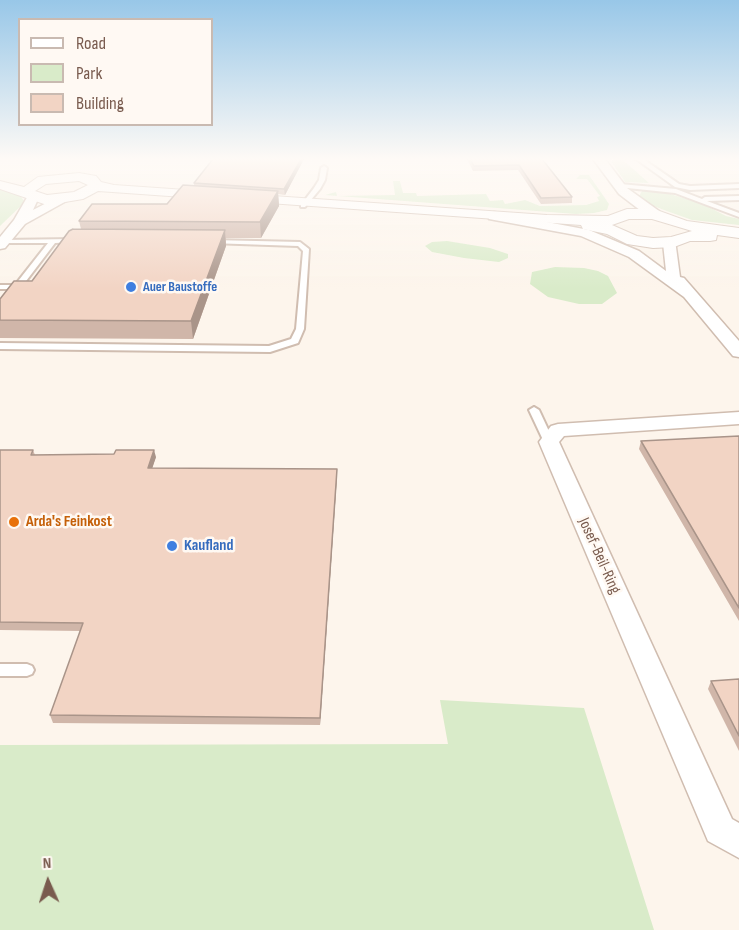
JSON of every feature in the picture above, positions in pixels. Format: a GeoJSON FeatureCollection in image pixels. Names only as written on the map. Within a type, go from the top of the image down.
{"type":"FeatureCollection","features":[{"type":"Feature","properties":{"kind":"street"},"geometry":{"type":"LineString","coordinates":[[2,243],[20,222],[27,202]]}},
{"type":"Feature","properties":{"kind":"street"},"geometry":{"type":"LineString","coordinates":[[20,222],[57,202]]}},
{"type":"Feature","properties":{"kind":"street"},"geometry":{"type":"LineString","coordinates":[[296,202],[611,225],[627,214],[654,214]]}},
{"type":"Feature","properties":{"kind":"street"},"geometry":{"type":"LineString","coordinates":[[624,202],[627,214]]}},
{"type":"Feature","properties":{"kind":"street"},"geometry":{"type":"LineString","coordinates":[[639,202],[654,214],[686,231],[739,234]]}},
{"type":"Feature","properties":{"kind":"street"},"geometry":{"type":"LineString","coordinates":[[490,215],[584,233],[613,243],[634,254],[687,293]]}},
{"type":"Feature","properties":{"kind":"street"},"geometry":{"type":"LineString","coordinates":[[611,225],[622,237],[640,242],[670,243],[686,231]]}},
{"type":"Feature","properties":{"kind":"street"},"geometry":{"type":"LineString","coordinates":[[640,242],[674,275],[687,293],[739,351]]}},
{"type":"Feature","properties":{"kind":"street"},"geometry":{"type":"LineString","coordinates":[[670,243],[674,275]]}},
{"type":"Feature","properties":{"kind":"street"},"geometry":{"type":"LineString","coordinates":[[549,442],[558,430],[739,418]]}},
{"type":"Feature","properties":{"kind":"street","name":"Josef-Beil-Ring"},"geometry":{"type":"LineString","coordinates":[[549,442],[720,830],[739,842]]}},
{"type":"Feature","properties":{"kind":"lane"},"geometry":{"type":"LineString","coordinates":[[708,202],[739,215]]}},
{"type":"Feature","properties":{"kind":"lane"},"geometry":{"type":"LineString","coordinates":[[714,205],[739,204]]}},
{"type":"Feature","properties":{"kind":"lane"},"geometry":{"type":"LineString","coordinates":[[725,211],[739,210]]}},
{"type":"Feature","properties":{"kind":"lane"},"geometry":{"type":"LineString","coordinates":[[0,287],[17,287],[53,241]]}},
{"type":"Feature","properties":{"kind":"lane"},"geometry":{"type":"LineString","coordinates":[[2,243],[77,241]]}},
{"type":"Feature","properties":{"kind":"lane"},"geometry":{"type":"LineString","coordinates":[[0,346],[270,349],[295,341],[300,329],[307,250],[300,244],[208,242]]}},
{"type":"Feature","properties":{"kind":"lane"},"geometry":{"type":"LineString","coordinates":[[534,410],[549,442]]}},
{"type":"Feature","properties":{"kind":"lane"},"geometry":{"type":"LineString","coordinates":[[0,670],[27,670]]}},
{"type":"Feature","properties":{"kind":"green space"},"geometry":{"type":"Polygon","coordinates":[[[0,202],[25,202],[0,226],[0,202]]]}},
{"type":"Feature","properties":{"kind":"green space"},"geometry":{"type":"Polygon","coordinates":[[[423,202],[531,202],[540,206],[586,205],[594,202],[609,204],[607,210],[576,214],[423,202]]]}},
{"type":"Feature","properties":{"kind":"green space"},"geometry":{"type":"Polygon","coordinates":[[[698,202],[726,216],[739,219],[739,225],[692,220],[646,203],[698,202]]]}},
{"type":"Feature","properties":{"kind":"green space"},"geometry":{"type":"Polygon","coordinates":[[[447,241],[490,248],[508,254],[508,258],[499,262],[464,258],[432,252],[425,246],[432,242],[447,241]]]}},
{"type":"Feature","properties":{"kind":"green space"},"geometry":{"type":"Polygon","coordinates":[[[555,267],[598,271],[608,276],[617,293],[602,304],[579,304],[548,297],[530,284],[532,272],[555,267]]]}},
{"type":"Feature","properties":{"kind":"green space"},"geometry":{"type":"Polygon","coordinates":[[[440,700],[584,708],[654,930],[0,930],[0,745],[448,744],[440,700]]]}},
{"type":"Feature","properties":{"kind":"building"},"geometry":{"type":"Polygon","coordinates":[[[271,202],[260,222],[79,221],[92,204],[271,202]]]}},
{"type":"Feature","properties":{"kind":"building"},"geometry":{"type":"Polygon","coordinates":[[[73,229],[225,230],[191,321],[0,320],[0,299],[14,281],[32,281],[69,231],[73,229]]]}},
{"type":"Feature","properties":{"kind":"building"},"geometry":{"type":"Polygon","coordinates":[[[739,436],[739,608],[641,441],[739,436]]]}},
{"type":"Feature","properties":{"kind":"building"},"geometry":{"type":"Polygon","coordinates":[[[0,450],[33,450],[31,455],[114,454],[116,450],[154,450],[148,468],[337,469],[320,718],[50,715],[83,623],[0,622],[0,450]]]}},
{"type":"Feature","properties":{"kind":"building"},"geometry":{"type":"Polygon","coordinates":[[[739,679],[739,736],[711,681],[739,679]]]}},
{"type":"Feature","properties":{"kind":"place","name":"Auer Baustoffe"},"geometry":{"type":"Point","coordinates":[131,287]}},
{"type":"Feature","properties":{"kind":"place","name":"Arda's Feinkost"},"geometry":{"type":"Point","coordinates":[14,522]}},
{"type":"Feature","properties":{"kind":"place","name":"Kaufland"},"geometry":{"type":"Point","coordinates":[172,546]}}]}
